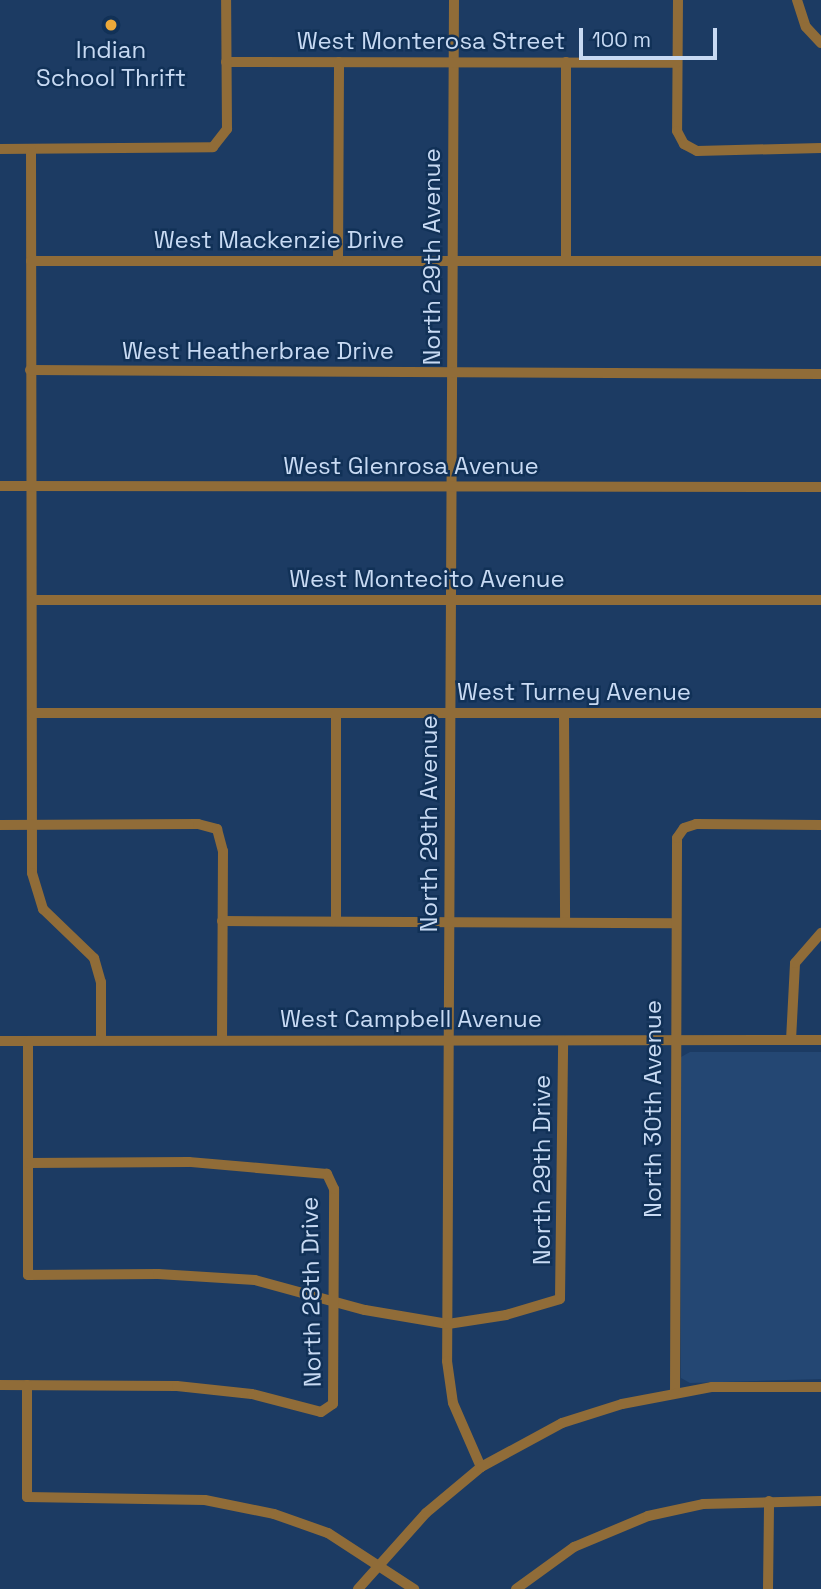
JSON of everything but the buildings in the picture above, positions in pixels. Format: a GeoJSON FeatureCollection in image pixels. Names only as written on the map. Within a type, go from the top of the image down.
{"type":"FeatureCollection","features":[{"type":"Feature","properties":{"kind":"street"},"geometry":{"type":"LineString","coordinates":[[0,149],[206,149],[221,141],[227,129],[226,0]]}},
{"type":"Feature","properties":{"kind":"street","name":"North 29th Avenue"},"geometry":{"type":"LineString","coordinates":[[454,0],[448,1324],[453,1403],[481,1467]]}},
{"type":"Feature","properties":{"kind":"street"},"geometry":{"type":"LineString","coordinates":[[678,0],[677,131],[684,144],[697,150],[821,148]]}},
{"type":"Feature","properties":{"kind":"street"},"geometry":{"type":"LineString","coordinates":[[797,0],[806,27],[821,43]]}},
{"type":"Feature","properties":{"kind":"street","name":"West Monterosa Street"},"geometry":{"type":"LineString","coordinates":[[226,62],[677,63]]}},
{"type":"Feature","properties":{"kind":"street"},"geometry":{"type":"LineString","coordinates":[[338,261],[340,62]]}},
{"type":"Feature","properties":{"kind":"street"},"geometry":{"type":"LineString","coordinates":[[566,62],[566,261]]}},
{"type":"Feature","properties":{"kind":"street"},"geometry":{"type":"LineString","coordinates":[[31,149],[30,370],[34,600],[32,825],[37,897],[51,919],[88,949],[99,970],[101,1040]]}},
{"type":"Feature","properties":{"kind":"street","name":"West Mackenzie Drive"},"geometry":{"type":"LineString","coordinates":[[31,261],[821,261]]}},
{"type":"Feature","properties":{"kind":"street","name":"West Heatherbrae Drive"},"geometry":{"type":"LineString","coordinates":[[30,370],[821,374]]}},
{"type":"Feature","properties":{"kind":"street","name":"West Glenrosa Avenue"},"geometry":{"type":"LineString","coordinates":[[0,486],[821,487]]}},
{"type":"Feature","properties":{"kind":"street","name":"West Montecito Avenue"},"geometry":{"type":"LineString","coordinates":[[34,600],[821,600]]}},
{"type":"Feature","properties":{"kind":"street","name":"West Turney Avenue"},"geometry":{"type":"LineString","coordinates":[[33,713],[821,713]]}},
{"type":"Feature","properties":{"kind":"street"},"geometry":{"type":"LineString","coordinates":[[336,921],[337,713]]}},
{"type":"Feature","properties":{"kind":"street"},"geometry":{"type":"LineString","coordinates":[[564,713],[565,922]]}},
{"type":"Feature","properties":{"kind":"street"},"geometry":{"type":"LineString","coordinates":[[0,825],[198,824],[218,829],[222,843],[222,1040]]}},
{"type":"Feature","properties":{"kind":"street","name":"North 30th Avenue"},"geometry":{"type":"LineString","coordinates":[[676,1393],[675,845],[684,828],[821,825]]}},
{"type":"Feature","properties":{"kind":"street"},"geometry":{"type":"LineString","coordinates":[[222,921],[675,923]]}},
{"type":"Feature","properties":{"kind":"street"},"geometry":{"type":"LineString","coordinates":[[791,1040],[795,963],[821,933]]}},
{"type":"Feature","properties":{"kind":"street","name":"West Campbell Avenue"},"geometry":{"type":"LineString","coordinates":[[0,1041],[821,1040]]}},
{"type":"Feature","properties":{"kind":"street"},"geometry":{"type":"LineString","coordinates":[[28,1041],[28,1275],[158,1274],[255,1280],[448,1324]]}},
{"type":"Feature","properties":{"kind":"street","name":"North 29th Drive"},"geometry":{"type":"LineString","coordinates":[[448,1324],[506,1315],[560,1298],[563,1041]]}},
{"type":"Feature","properties":{"kind":"street","name":"North 28th Drive"},"geometry":{"type":"LineString","coordinates":[[27,1163],[189,1162],[327,1174],[334,1189],[331,1409],[321,1412],[252,1394],[177,1386],[27,1385]]}},
{"type":"Feature","properties":{"kind":"street"},"geometry":{"type":"LineString","coordinates":[[0,1385],[27,1385],[27,1497],[205,1500],[274,1514],[328,1533],[379,1562],[414,1589]]}},
{"type":"Feature","properties":{"kind":"street"},"geometry":{"type":"LineString","coordinates":[[358,1589],[379,1562],[426,1513],[481,1467],[562,1423],[676,1393],[740,1386],[821,1387]]}},
{"type":"Feature","properties":{"kind":"street"},"geometry":{"type":"LineString","coordinates":[[768,1589],[769,1501]]}},
{"type":"Feature","properties":{"kind":"street"},"geometry":{"type":"LineString","coordinates":[[516,1589],[574,1547],[620,1525],[703,1504],[821,1501]]}},
{"type":"Feature","properties":{"kind":"shaded area"},"geometry":{"type":"Polygon","coordinates":[[[690,1052],[821,1052],[821,1379],[690,1383],[681,1378],[681,1057],[690,1052]]]}},
{"type":"Feature","properties":{"kind":"place","name":"Indian School Thrift"},"geometry":{"type":"Point","coordinates":[111,25]}}]}
